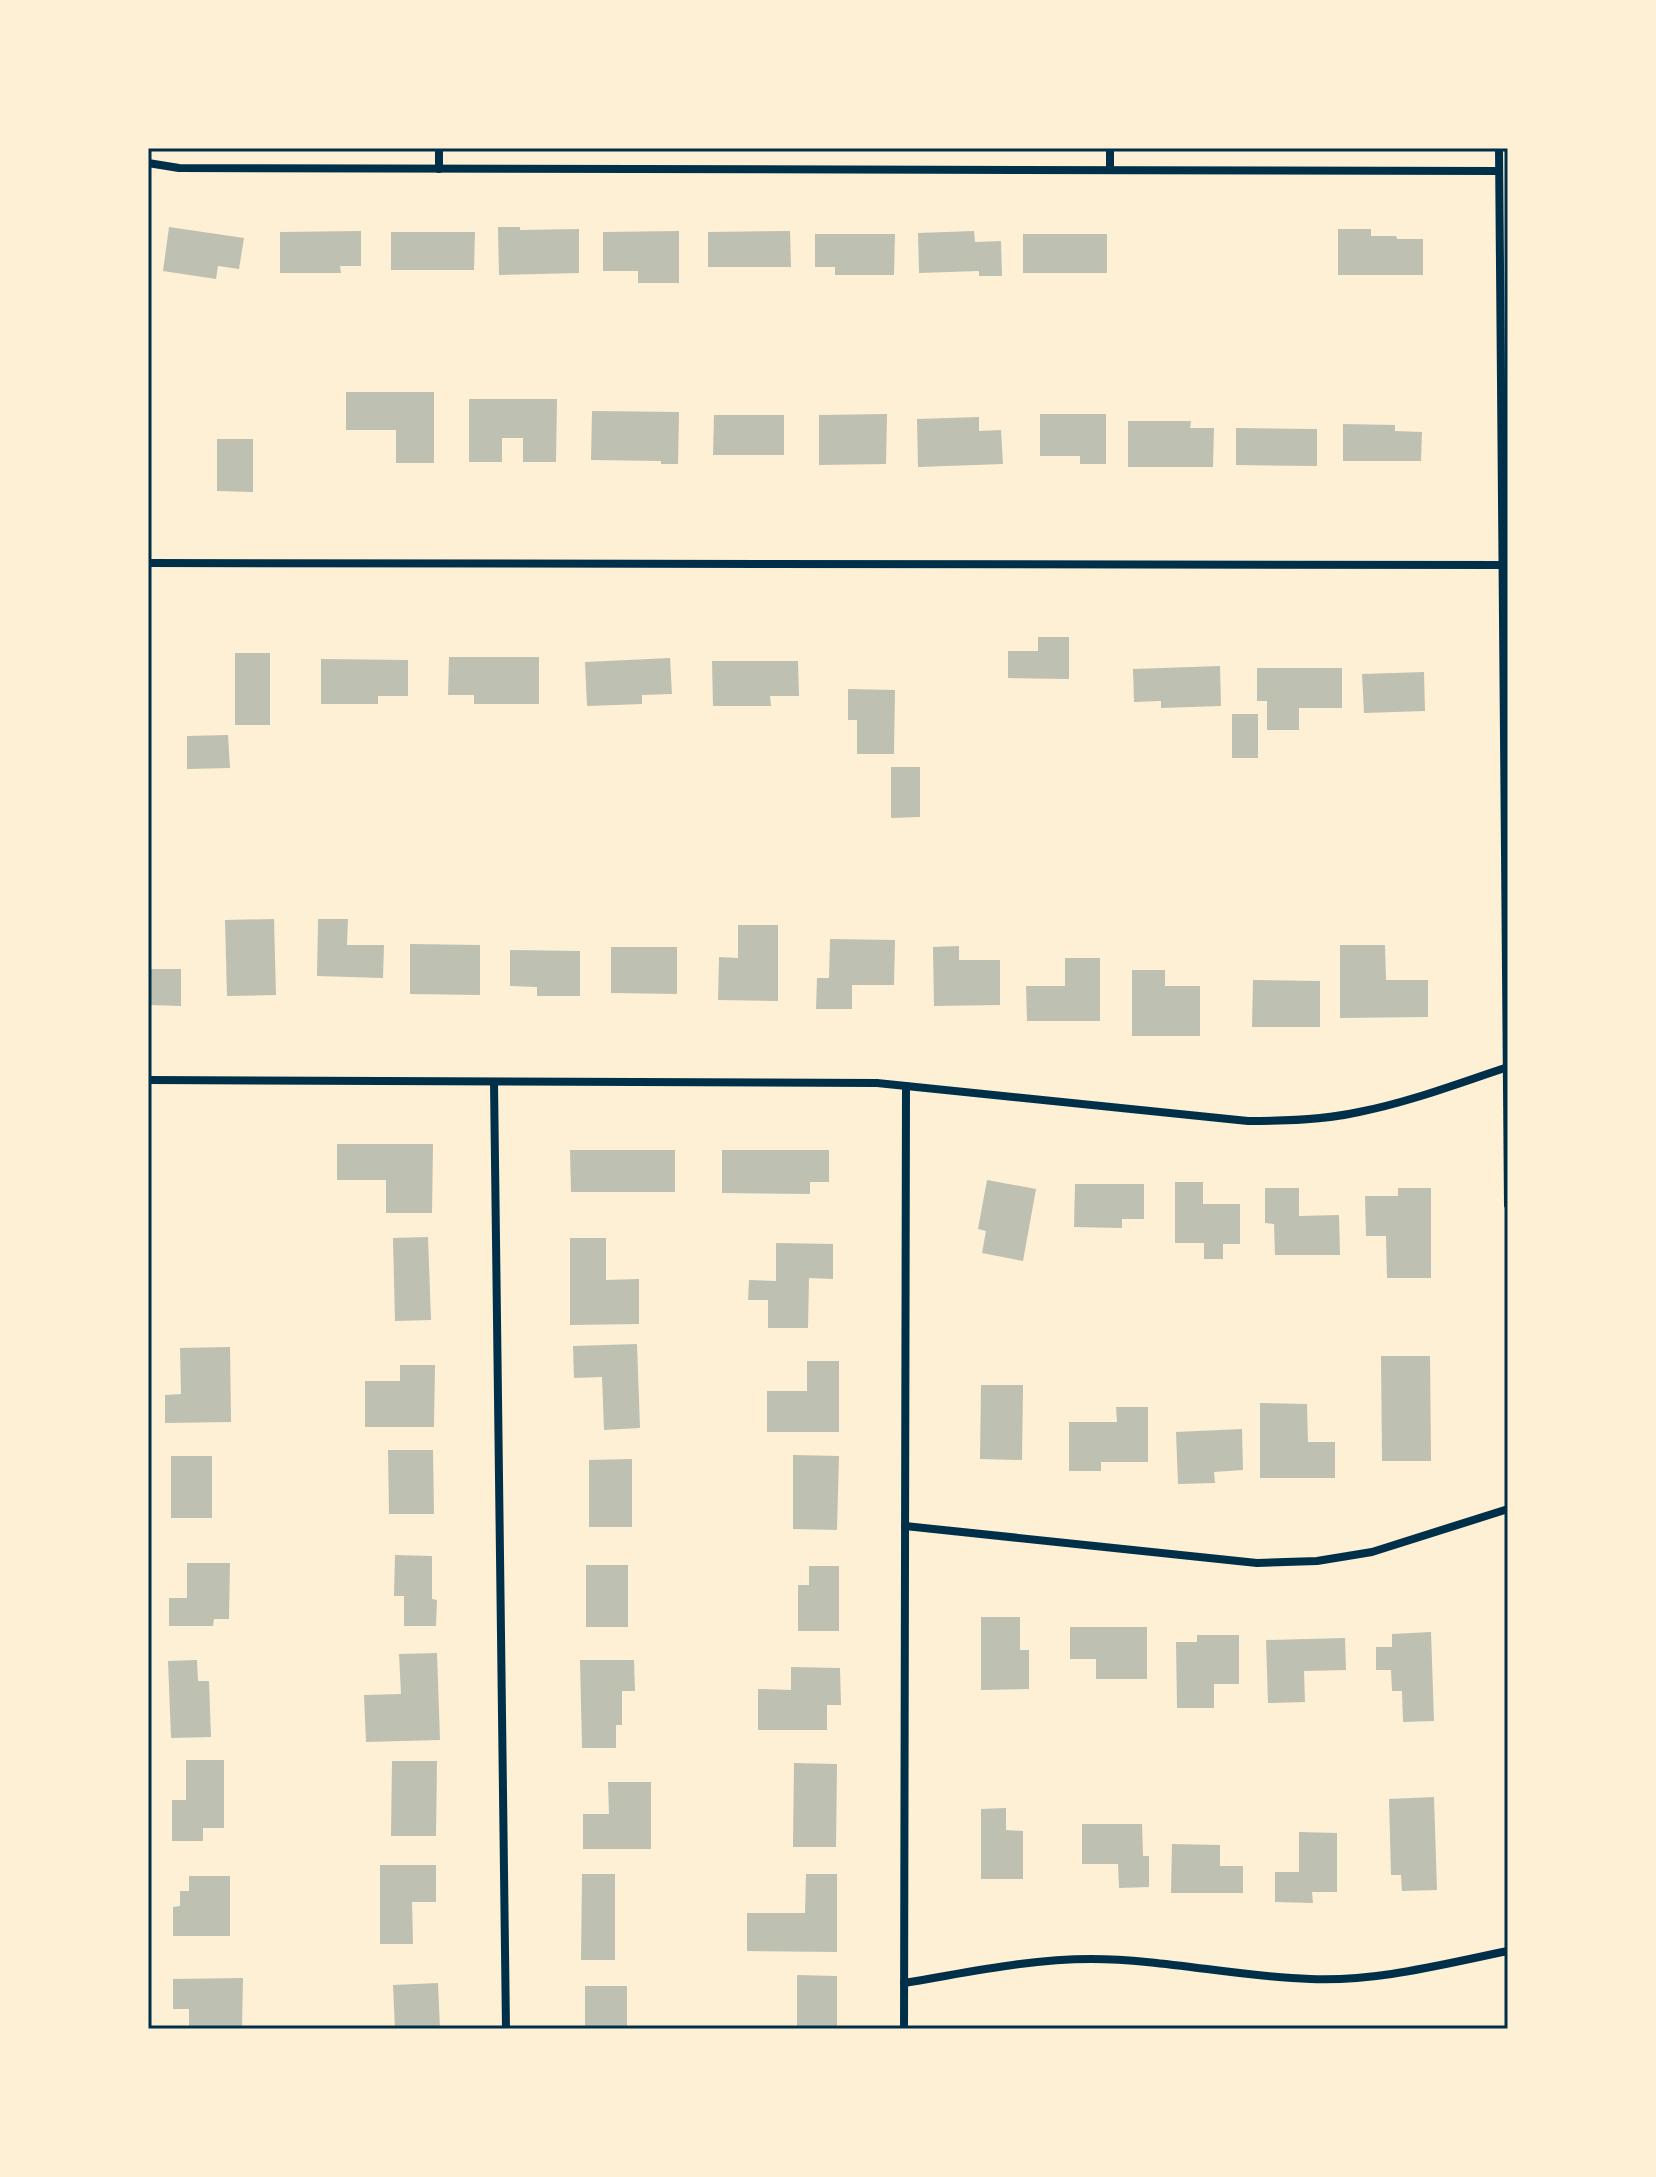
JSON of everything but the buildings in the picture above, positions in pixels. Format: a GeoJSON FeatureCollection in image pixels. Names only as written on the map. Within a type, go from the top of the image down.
{"type":"FeatureCollection","features":[{"type":"Feature","properties":{"kind":"street"},"geometry":{"type":"LineString","coordinates":[[439,148],[439,169]]}},
{"type":"Feature","properties":{"kind":"street"},"geometry":{"type":"LineString","coordinates":[[1110,148],[1110,170]]}},
{"type":"Feature","properties":{"kind":"street"},"geometry":{"type":"LineString","coordinates":[[1499,148],[1505,565],[1508,1205]]}},
{"type":"Feature","properties":{"kind":"street"},"geometry":{"type":"LineString","coordinates":[[148,163],[179,168],[1499,171]]}},
{"type":"Feature","properties":{"kind":"street"},"geometry":{"type":"LineString","coordinates":[[148,563],[1505,565]]}},
{"type":"Feature","properties":{"kind":"street"},"geometry":{"type":"LineString","coordinates":[[148,1080],[877,1083],[1248,1121],[1305,1120],[1359,1113],[1507,1067]]}},
{"type":"Feature","properties":{"kind":"street"},"geometry":{"type":"LineString","coordinates":[[494,1082],[506,2029]]}},
{"type":"Feature","properties":{"kind":"street"},"geometry":{"type":"LineString","coordinates":[[904,2029],[906,1086]]}},
{"type":"Feature","properties":{"kind":"street"},"geometry":{"type":"LineString","coordinates":[[905,1526],[1257,1563],[1317,1561],[1372,1552],[1508,1509]]}},
{"type":"Feature","properties":{"kind":"street"},"geometry":{"type":"LineString","coordinates":[[904,1983],[1032,1962],[1092,1959],[1309,1979],[1364,1978],[1508,1951]]}}]}
